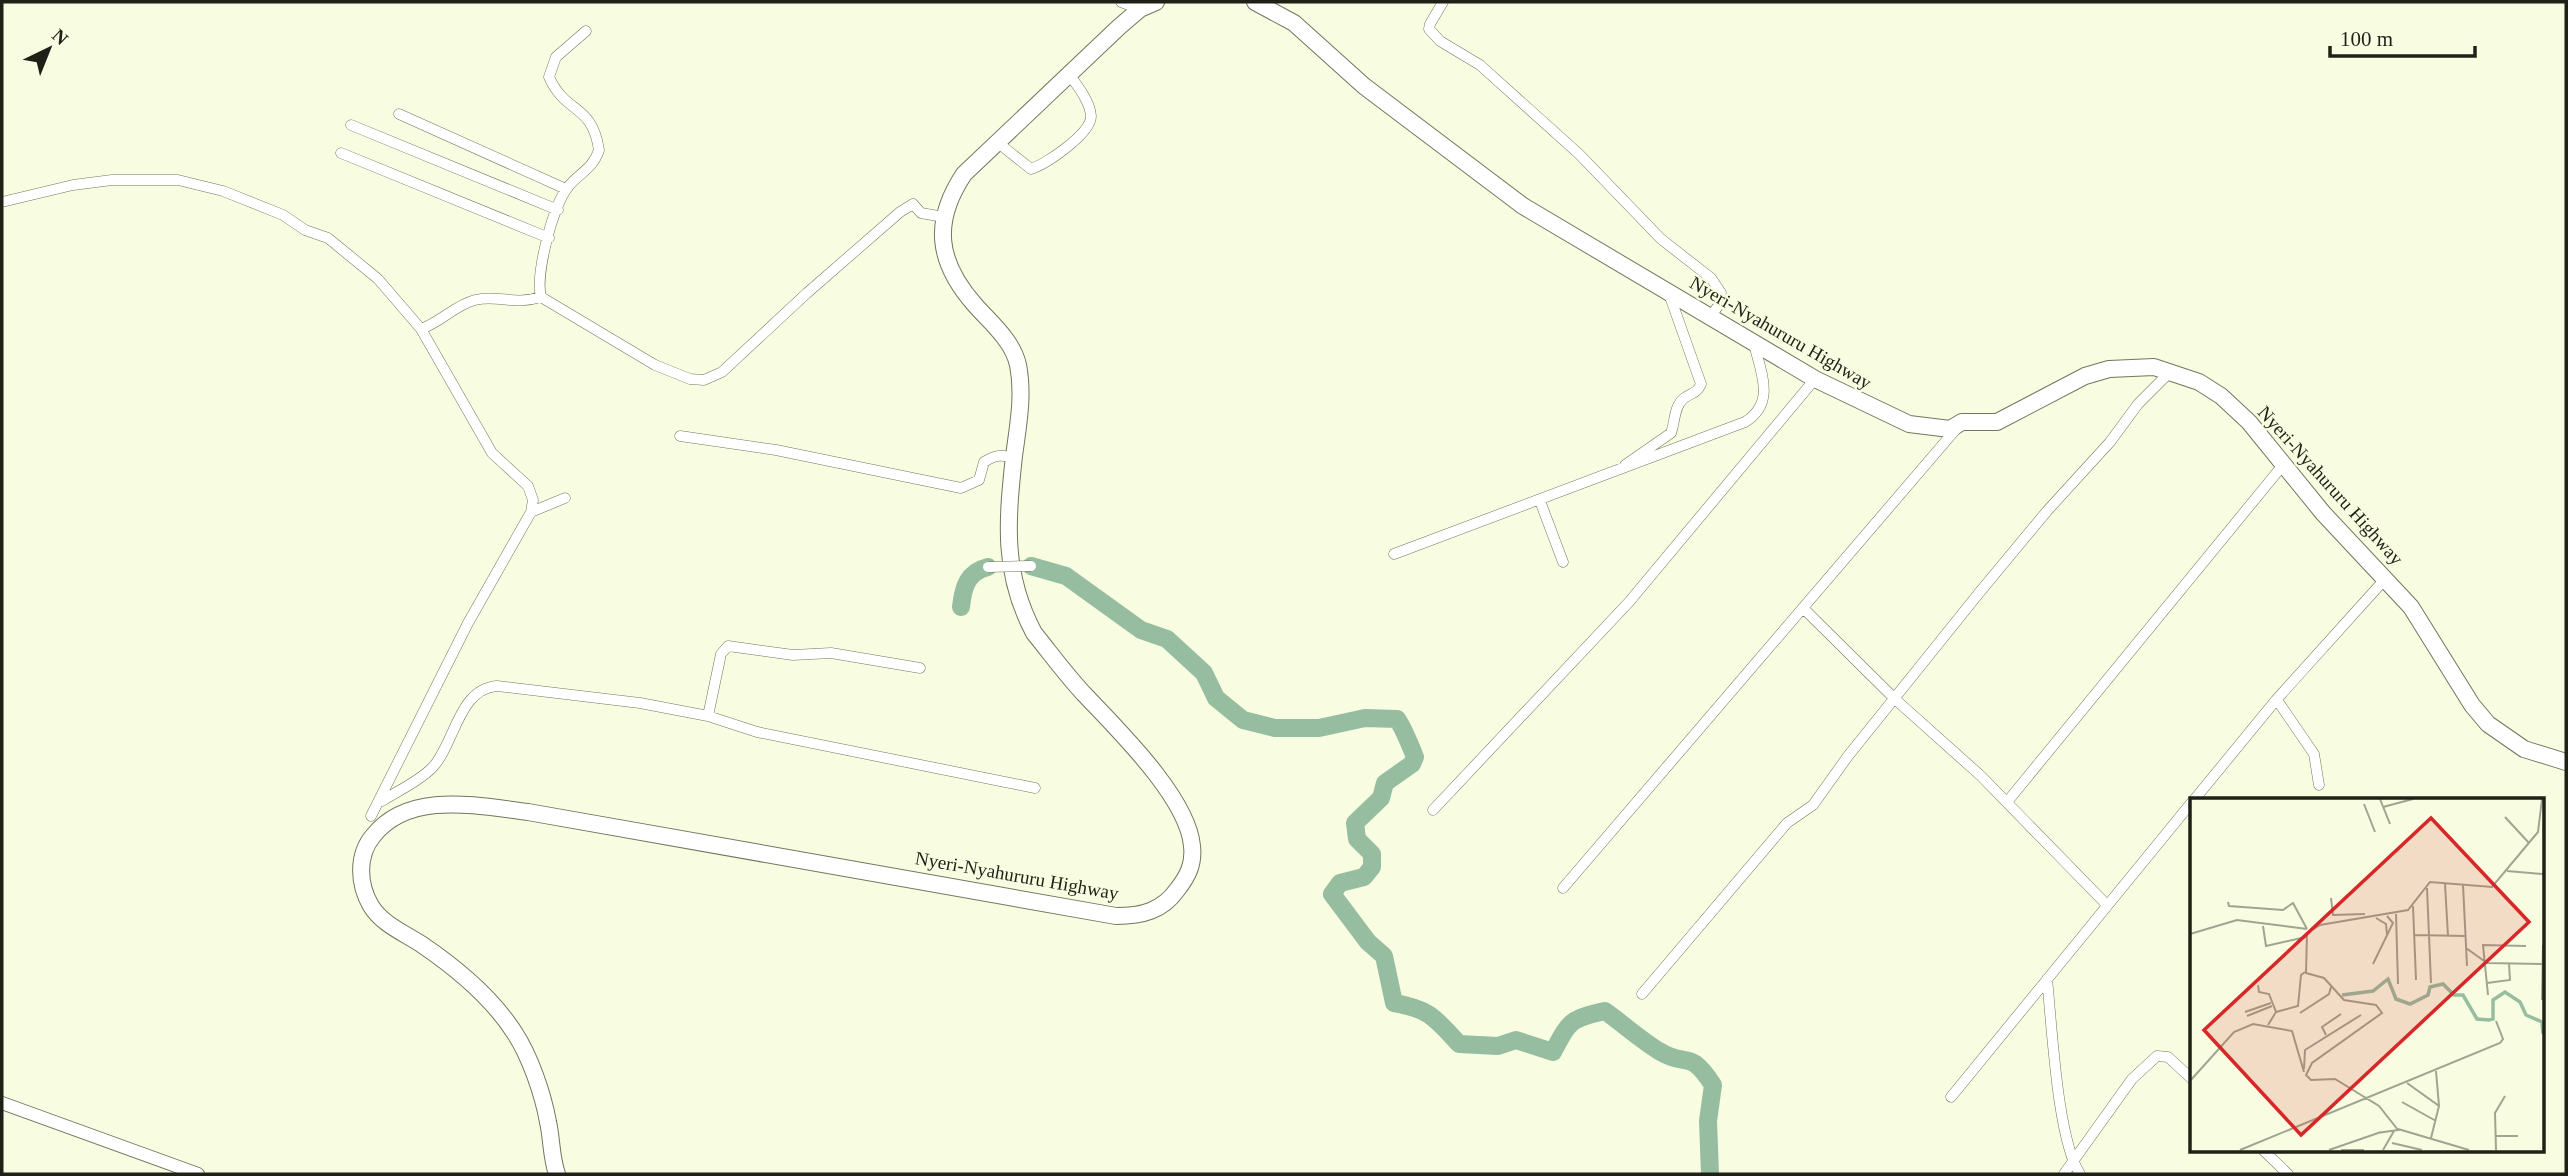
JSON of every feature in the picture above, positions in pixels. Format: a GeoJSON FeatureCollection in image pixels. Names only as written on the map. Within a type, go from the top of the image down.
{"type":"FeatureCollection","features":[{"type":"Feature","properties":{"kind":"highway","name":"Nyeri-Nyahururu Highway"},"geometry":{"type":"LineString","coordinates":[[557,1174],[551,1157],[548,1121],[515,1033],[475,988],[422,945],[388,923],[370,905],[361,880],[364,847],[381,826],[397,814],[415,808],[440,806],[474,806],[528,812],[1116,916],[1137,916],[1157,909],[1172,898],[1185,880],[1193,859],[1192,844],[1180,813],[1163,783],[1034,633],[1020,607],[1013,584],[1009,542],[1020,398],[1018,364],[1004,338],[964,291],[950,269],[943,250],[944,217],[948,198],[964,174],[1068,73],[1140,9],[1156,2]]}},
{"type":"Feature","properties":{"kind":"highway","name":"Nyeri-Nyahururu Highway"},"geometry":{"type":"LineString","coordinates":[[1255,2],[1294,23],[1364,86],[1523,206],[1815,379],[1909,424],[1950,429],[1962,422],[1997,422],[2085,376],[2109,369],[2154,367],[2199,382],[2221,396],[2249,422],[2323,513],[2411,607],[2472,705],[2488,724],[2524,749],[2566,762]]}},
{"type":"Feature","properties":{"kind":"street"},"geometry":{"type":"LineString","coordinates":[[1121,2],[1140,9]]}},
{"type":"Feature","properties":{"kind":"street"},"geometry":{"type":"LineString","coordinates":[[1443,2],[1429,29],[1449,48],[1487,71],[1579,154],[1661,239],[1711,278],[1721,293],[1718,306],[1711,316]]}},
{"type":"Feature","properties":{"kind":"street"},"geometry":{"type":"LineString","coordinates":[[541,296],[538,279],[566,189],[590,168],[599,150],[592,122],[556,94],[549,78],[556,57],[586,31]]}},
{"type":"Feature","properties":{"kind":"street"},"geometry":{"type":"LineString","coordinates":[[997,142],[1031,169],[1046,162],[1089,126],[1091,116],[1082,92],[1068,73]]}},
{"type":"Feature","properties":{"kind":"street"},"geometry":{"type":"LineString","coordinates":[[400,114],[566,189]]}},
{"type":"Feature","properties":{"kind":"street"},"geometry":{"type":"LineString","coordinates":[[351,125],[558,210]]}},
{"type":"Feature","properties":{"kind":"street"},"geometry":{"type":"LineString","coordinates":[[341,153],[549,238]]}},
{"type":"Feature","properties":{"kind":"street"},"geometry":{"type":"LineString","coordinates":[[2,202],[73,185],[111,180],[178,180],[223,191],[283,215],[305,230],[328,238],[378,279],[421,329],[492,453],[528,486],[533,500],[531,512],[468,623],[372,816]]}},
{"type":"Feature","properties":{"kind":"street"},"geometry":{"type":"LineString","coordinates":[[421,329],[440,322],[471,301],[482,298],[518,303],[541,296],[655,365],[690,379],[704,380],[722,372],[807,292],[900,212],[913,204],[921,213],[944,217]]}},
{"type":"Feature","properties":{"kind":"street"},"geometry":{"type":"LineString","coordinates":[[1611,474],[1671,433],[1677,408],[1683,399],[1699,390],[1701,384],[1667,291]]}},
{"type":"Feature","properties":{"kind":"street"},"geometry":{"type":"LineString","coordinates":[[1394,554],[1714,436],[1758,412],[1764,396],[1752,340]]}},
{"type":"Feature","properties":{"kind":"street"},"geometry":{"type":"LineString","coordinates":[[1642,994],[1787,823],[1813,805],[1847,755],[1896,699],[2047,511],[2171,371]]}},
{"type":"Feature","properties":{"kind":"street"},"geometry":{"type":"LineString","coordinates":[[1433,810],[1629,601],[1815,379]]}},
{"type":"Feature","properties":{"kind":"street"},"geometry":{"type":"LineString","coordinates":[[1563,888],[1962,422]]}},
{"type":"Feature","properties":{"kind":"street"},"geometry":{"type":"LineString","coordinates":[[680,436],[776,450],[961,488],[979,480],[984,462],[991,457],[1002,454],[1014,457]]}},
{"type":"Feature","properties":{"kind":"street"},"geometry":{"type":"LineString","coordinates":[[2007,802],[2283,465]]}},
{"type":"Feature","properties":{"kind":"street"},"geometry":{"type":"LineString","coordinates":[[531,512],[565,498]]}},
{"type":"Feature","properties":{"kind":"street"},"geometry":{"type":"LineString","coordinates":[[1540,501],[1563,562]]}},
{"type":"Feature","properties":{"kind":"street"},"geometry":{"type":"LineString","coordinates":[[988,566],[1031,566]]}},
{"type":"Feature","properties":{"kind":"street"},"geometry":{"type":"LineString","coordinates":[[2195,798],[2277,700],[2386,578]]}},
{"type":"Feature","properties":{"kind":"street"},"geometry":{"type":"LineString","coordinates":[[1804,609],[2007,802],[2106,904]]}},
{"type":"Feature","properties":{"kind":"street"},"geometry":{"type":"LineString","coordinates":[[708,716],[721,654],[728,646],[793,655],[831,653],[920,668]]}},
{"type":"Feature","properties":{"kind":"street"},"geometry":{"type":"LineString","coordinates":[[379,804],[433,767],[473,696],[486,687],[640,704],[708,716],[757,732],[1035,788]]}},
{"type":"Feature","properties":{"kind":"street"},"geometry":{"type":"LineString","coordinates":[[2277,700],[2315,754],[2319,785]]}},
{"type":"Feature","properties":{"kind":"street"},"geometry":{"type":"LineString","coordinates":[[1951,1097],[2106,904],[2190,805]]}},
{"type":"Feature","properties":{"kind":"street"},"geometry":{"type":"LineString","coordinates":[[2047,979],[2072,1162],[2080,1174]]}},
{"type":"Feature","properties":{"kind":"street"},"geometry":{"type":"LineString","coordinates":[[2064,1174],[2132,1079],[2157,1056],[2168,1057],[2190,1077]]}},
{"type":"Feature","properties":{"kind":"street"},"geometry":{"type":"LineString","coordinates":[[2,1103],[198,1174]]}},
{"type":"Feature","properties":{"kind":"street"},"geometry":{"type":"LineString","coordinates":[[2265,1152],[2288,1174]]}},
{"type":"Feature","properties":{"kind":"waterway"},"geometry":{"type":"LineString","coordinates":[[1031,566],[1066,576],[1141,630],[1167,639],[1204,673],[1216,698],[1243,720],[1275,728],[1319,728],[1365,718],[1397,719],[1415,757],[1412,764],[1385,783],[1381,798],[1355,823],[1357,839],[1372,854],[1372,867],[1364,877],[1340,883],[1332,894],[1368,942],[1384,956],[1394,1003],[1416,1008],[1431,1016],[1459,1044],[1498,1046],[1516,1040],[1553,1052],[1572,1023],[1584,1016],[1605,1011],[1659,1051],[1693,1062],[1713,1085],[1708,1121],[1710,1174]]}},
{"type":"Feature","properties":{"kind":"waterway"},"geometry":{"type":"LineString","coordinates":[[961,607],[967,582],[975,573],[988,567]]}}]}
